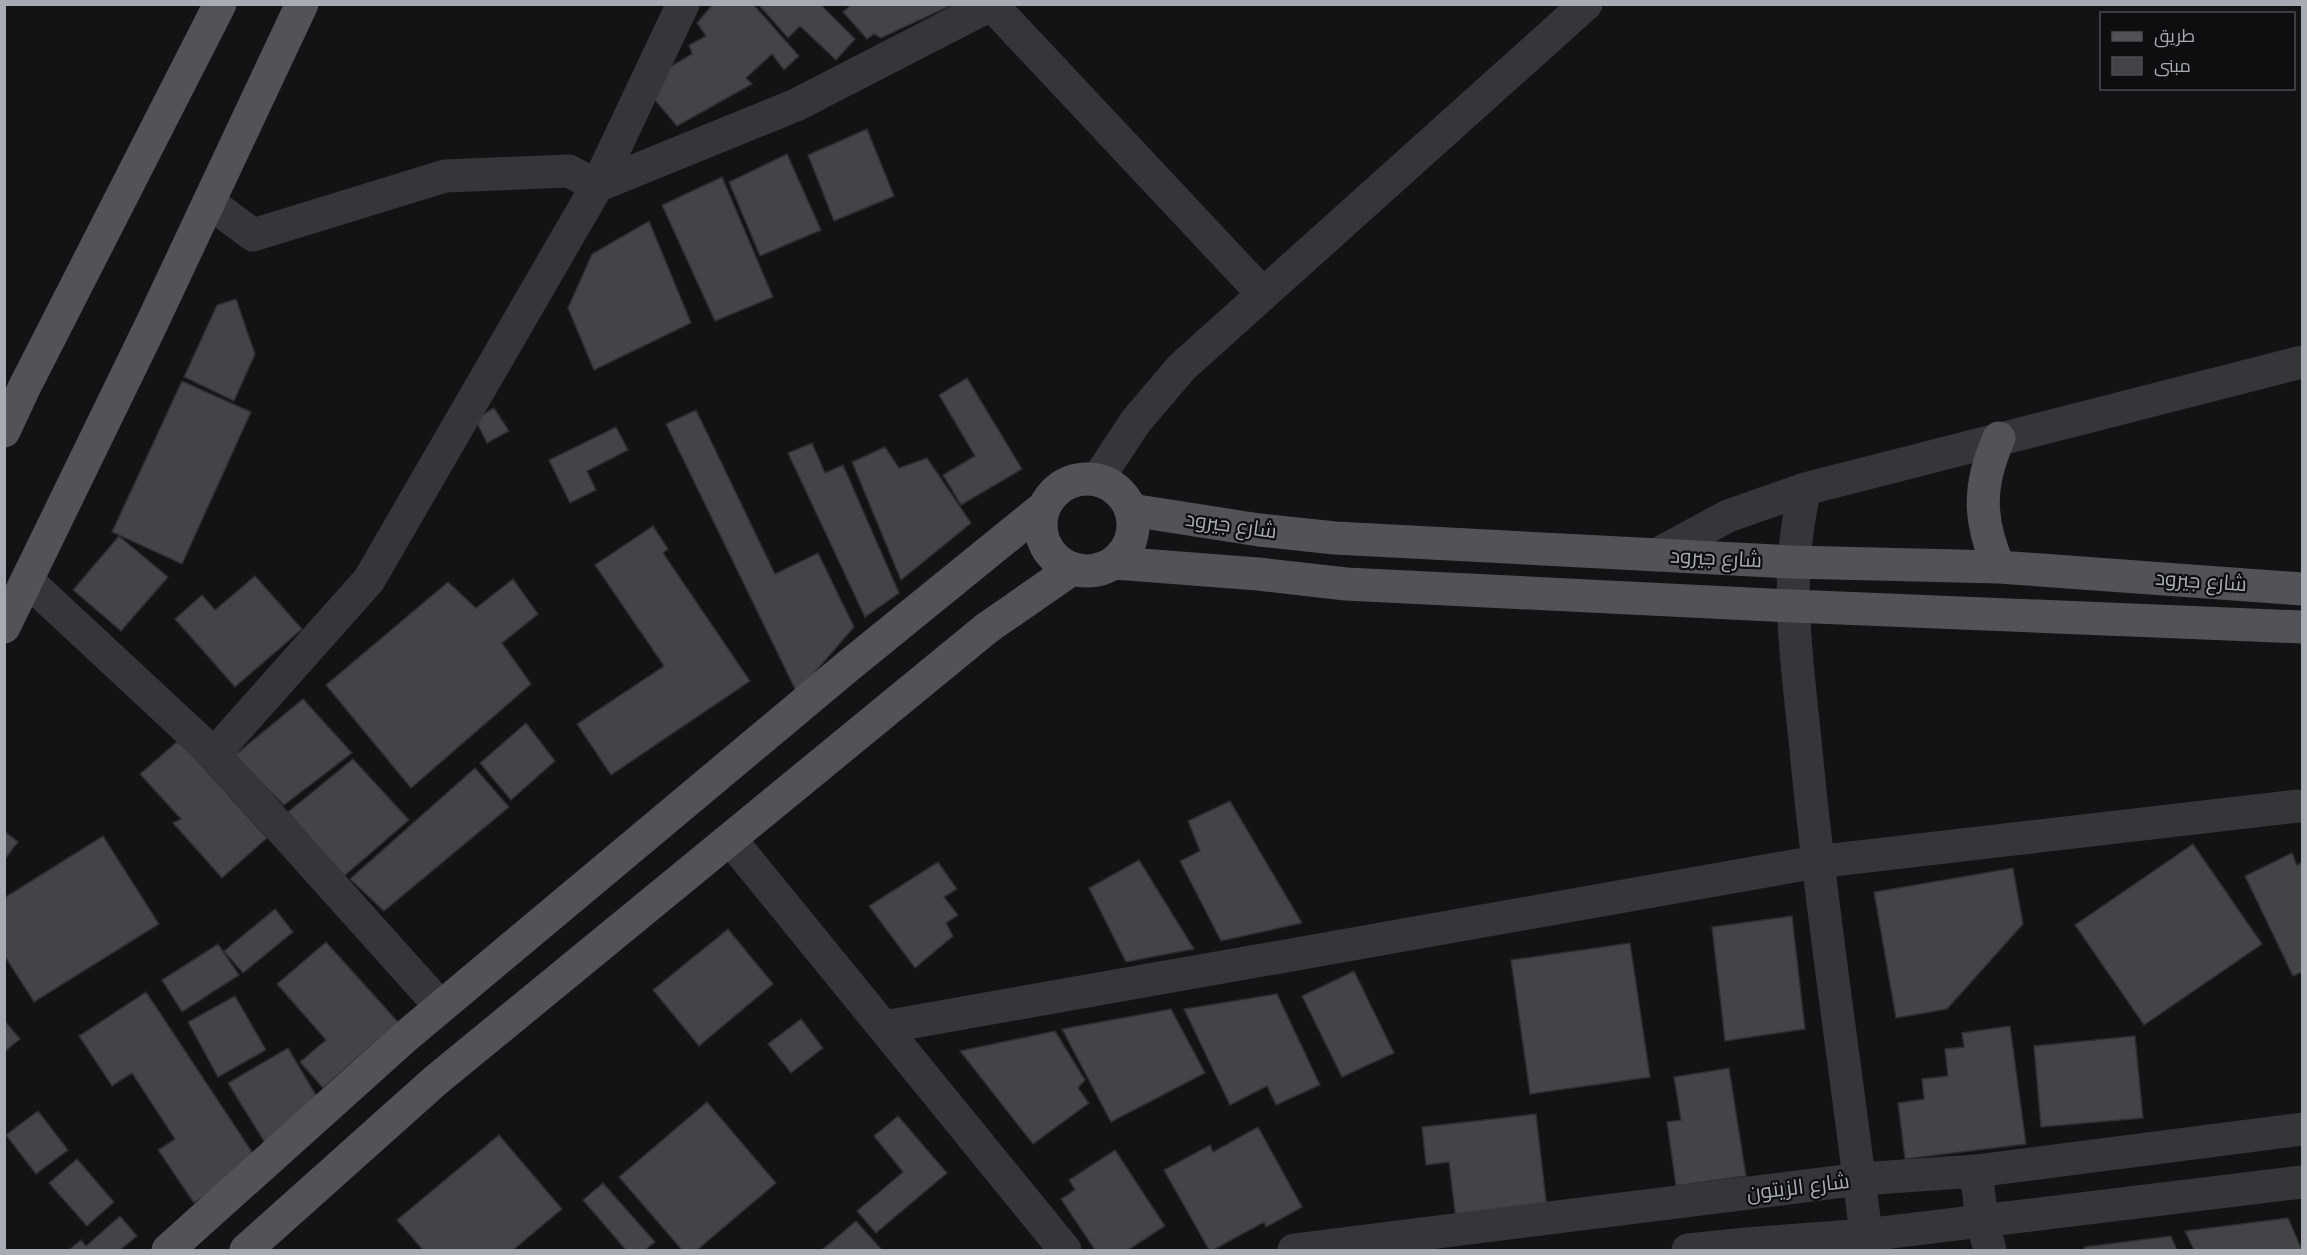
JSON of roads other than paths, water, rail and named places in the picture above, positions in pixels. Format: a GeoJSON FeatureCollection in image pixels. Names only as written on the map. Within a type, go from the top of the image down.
{"type":"FeatureCollection","features":[{"type":"Feature","properties":{"kind":"main road"},"geometry":{"type":"LineString","coordinates":[[4,431],[14,383],[220,4]]}},
{"type":"Feature","properties":{"kind":"main road"},"geometry":{"type":"LineString","coordinates":[[4,627],[302,4]]}},
{"type":"Feature","properties":{"kind":"main road"},"geometry":{"type":"LineString","coordinates":[[1999,438],[1988,463],[1983,490],[1983,516],[1988,542],[1999,567]]}},
{"type":"Feature","properties":{"kind":"main road"},"geometry":{"type":"LineString","coordinates":[[168,1251],[441,1007],[856,660],[1044,507],[1053,494],[1065,484],[1081,479],[1097,480],[1112,486],[1124,496],[1131,510],[1134,525],[1132,540],[1125,553],[1114,563],[1094,570],[1072,569],[1058,562],[1048,551],[1042,537],[1041,521],[1044,507]]}},
{"type":"Feature","properties":{"kind":"main road","name":"شارع جيرود"},"geometry":{"type":"LineString","coordinates":[[1131,510],[1259,530],[1335,538],[1792,562],[1999,567],[2302,589]]}},
{"type":"Feature","properties":{"kind":"main road","name":"شارع جيرود"},"geometry":{"type":"LineString","coordinates":[[1114,563],[1258,574],[1346,584],[1792,606],[2302,627]]}},
{"type":"Feature","properties":{"kind":"main road"},"geometry":{"type":"LineString","coordinates":[[246,1251],[435,1081],[987,628],[1072,569]]}},
{"type":"Feature","properties":{"kind":"street"},"geometry":{"type":"LineString","coordinates":[[214,754],[369,580],[597,186],[683,4]]}},
{"type":"Feature","properties":{"kind":"street"},"geometry":{"type":"LineString","coordinates":[[1097,480],[1115,449],[1158,393],[1182,367],[1586,4]]}},
{"type":"Feature","properties":{"kind":"street"},"geometry":{"type":"LineString","coordinates":[[597,186],[796,105],[991,5],[1263,294]]}},
{"type":"Feature","properties":{"kind":"street"},"geometry":{"type":"LineString","coordinates":[[209,202],[253,235],[445,176],[569,171],[597,186]]}},
{"type":"Feature","properties":{"kind":"street"},"geometry":{"type":"LineString","coordinates":[[1656,555],[1728,516],[1805,489],[2302,362]]}},
{"type":"Feature","properties":{"kind":"street"},"geometry":{"type":"LineString","coordinates":[[1805,489],[1797,523],[1792,562],[1792,606],[1816,862],[1866,1235]]}},
{"type":"Feature","properties":{"kind":"street"},"geometry":{"type":"LineString","coordinates":[[27,580],[214,754],[441,1007]]}},
{"type":"Feature","properties":{"kind":"street"},"geometry":{"type":"LineString","coordinates":[[884,1027],[1816,862],[2298,806]]}},
{"type":"Feature","properties":{"kind":"street"},"geometry":{"type":"LineString","coordinates":[[731,840],[1065,1251]]}},
{"type":"Feature","properties":{"kind":"street","name":"شارع الزيتون"},"geometry":{"type":"LineString","coordinates":[[1294,1251],[1860,1179],[1976,1171],[2302,1129]]}},
{"type":"Feature","properties":{"kind":"street"},"geometry":{"type":"LineString","coordinates":[[1976,1171],[1982,1220],[1990,1251]]}},
{"type":"Feature","properties":{"kind":"street"},"geometry":{"type":"LineString","coordinates":[[1688,1251],[1866,1235],[2302,1182]]}}]}
